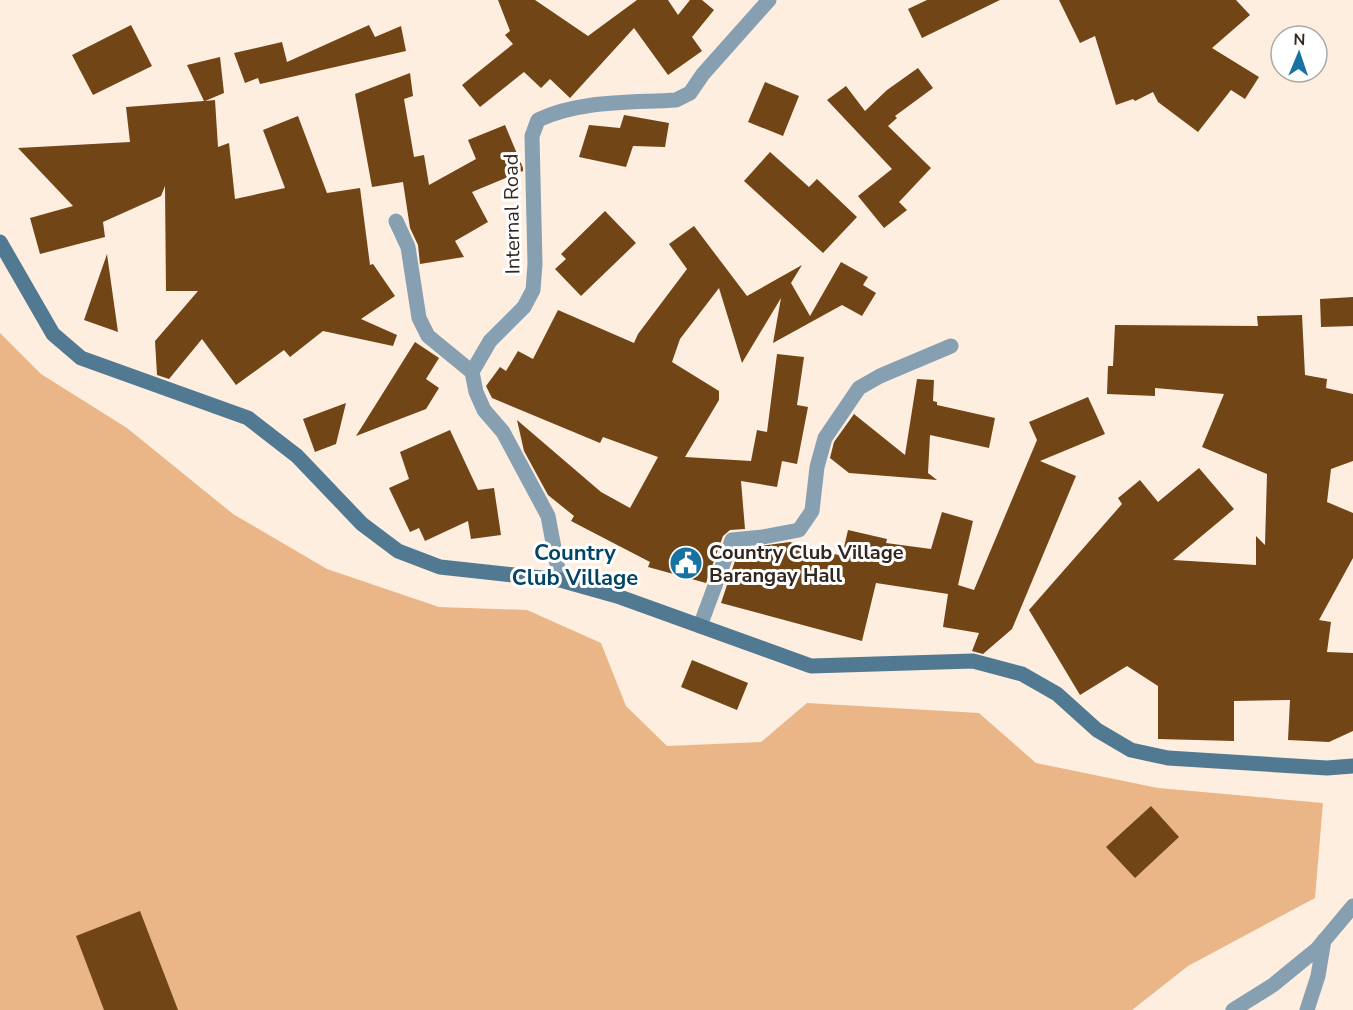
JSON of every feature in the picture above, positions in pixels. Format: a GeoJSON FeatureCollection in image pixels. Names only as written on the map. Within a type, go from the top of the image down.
{"type":"FeatureCollection","features":[{"type":"Feature","properties":{"kind":"main road"},"geometry":{"type":"LineString","coordinates":[[0,242],[53,334],[81,358],[248,418],[297,456],[362,524],[398,551],[440,567],[560,580],[617,596],[811,666],[973,661],[1022,674],[1057,694],[1097,730],[1131,750],[1168,758],[1327,768],[1353,766]]}},
{"type":"Feature","properties":{"kind":"street","name":"Internal Road"},"geometry":{"type":"LineString","coordinates":[[472,372],[490,341],[524,307],[533,290],[535,264],[532,136],[538,120],[556,111],[578,107],[676,100],[690,93],[703,74],[769,0]]}},
{"type":"Feature","properties":{"kind":"street"},"geometry":{"type":"LineString","coordinates":[[396,221],[408,247],[419,318],[428,336],[472,372],[476,392],[484,410],[503,432],[548,516],[560,580]]}},
{"type":"Feature","properties":{"kind":"street"},"geometry":{"type":"LineString","coordinates":[[700,626],[732,540],[799,530],[812,511],[817,467],[825,438],[859,388],[880,376],[951,346]]}},
{"type":"Feature","properties":{"kind":"street"},"geometry":{"type":"LineString","coordinates":[[1233,1010],[1272,985],[1324,940],[1353,906]]}},
{"type":"Feature","properties":{"kind":"street"},"geometry":{"type":"LineString","coordinates":[[1307,1010],[1318,976],[1324,940]]}},
{"type":"Feature","properties":{"kind":"shaded area"},"geometry":{"type":"Polygon","coordinates":[[[0,333],[41,374],[127,428],[233,514],[327,569],[439,607],[527,610],[601,643],[626,706],[667,746],[761,742],[807,703],[979,713],[1036,763],[1158,788],[1323,803],[1315,898],[1188,966],[1132,1010],[0,1010],[0,333]]]}},
{"type":"Feature","properties":{"kind":"building"},"geometry":{"type":"Polygon","coordinates":[[[498,0],[535,0],[588,36],[637,0],[668,0],[678,15],[690,0],[702,0],[714,10],[692,37],[702,51],[668,75],[634,28],[570,98],[550,79],[541,88],[524,72],[480,107],[462,85],[513,44],[505,35],[510,31],[498,0]]]}},
{"type":"Feature","properties":{"kind":"building"},"geometry":{"type":"Polygon","coordinates":[[[927,0],[1000,0],[922,38],[908,9],[927,0]]]}},
{"type":"Feature","properties":{"kind":"building"},"geometry":{"type":"Polygon","coordinates":[[[1059,0],[1236,0],[1250,15],[1212,48],[1259,77],[1245,99],[1231,90],[1198,132],[1158,102],[1153,92],[1135,101],[1133,99],[1116,105],[1095,36],[1080,43],[1059,0]]]}},
{"type":"Feature","properties":{"kind":"building"},"geometry":{"type":"Polygon","coordinates":[[[131,25],[152,66],[93,95],[72,55],[131,25]]]}},
{"type":"Feature","properties":{"kind":"building"},"geometry":{"type":"Polygon","coordinates":[[[369,25],[375,37],[401,26],[406,51],[260,84],[258,78],[245,83],[234,53],[282,42],[287,62],[369,25]]]}},
{"type":"Feature","properties":{"kind":"building"},"geometry":{"type":"Polygon","coordinates":[[[220,57],[224,93],[205,101],[215,100],[218,147],[229,143],[235,199],[285,188],[263,130],[298,116],[327,193],[360,188],[370,265],[373,264],[395,296],[361,319],[397,335],[393,346],[323,331],[290,357],[284,350],[236,385],[202,339],[169,379],[157,375],[155,341],[198,291],[166,291],[165,186],[161,196],[103,222],[105,237],[40,254],[30,218],[73,206],[18,148],[130,142],[126,107],[204,101],[187,65],[220,57]]]}},
{"type":"Feature","properties":{"kind":"building"},"geometry":{"type":"Polygon","coordinates":[[[918,68],[933,88],[895,116],[897,118],[888,126],[931,168],[899,202],[907,210],[884,228],[858,196],[892,169],[827,100],[846,86],[865,111],[887,90],[918,68]]]}},
{"type":"Feature","properties":{"kind":"building"},"geometry":{"type":"Polygon","coordinates":[[[410,73],[413,96],[404,99],[414,157],[424,155],[429,185],[476,159],[468,140],[505,125],[523,168],[523,171],[472,192],[488,222],[455,241],[464,257],[420,264],[418,245],[410,228],[403,182],[372,187],[355,94],[410,73]]]}},
{"type":"Feature","properties":{"kind":"building"},"geometry":{"type":"Polygon","coordinates":[[[765,82],[799,96],[783,136],[748,122],[765,82]]]}},
{"type":"Feature","properties":{"kind":"building"},"geometry":{"type":"Polygon","coordinates":[[[624,115],[669,123],[665,147],[633,146],[626,167],[579,157],[589,125],[620,128],[624,115]]]}},
{"type":"Feature","properties":{"kind":"building"},"geometry":{"type":"Polygon","coordinates":[[[770,152],[809,187],[817,179],[857,217],[823,253],[744,181],[770,152]]]}},
{"type":"Feature","properties":{"kind":"building"},"geometry":{"type":"Polygon","coordinates":[[[605,211],[636,243],[581,296],[555,269],[566,259],[561,254],[605,211]]]}},
{"type":"Feature","properties":{"kind":"building"},"geometry":{"type":"Polygon","coordinates":[[[694,226],[747,296],[802,265],[791,283],[810,316],[841,262],[868,277],[863,285],[876,293],[862,316],[842,305],[773,343],[781,298],[742,363],[719,288],[680,339],[672,362],[719,391],[719,400],[685,457],[751,461],[757,430],[767,432],[777,354],[804,357],[797,405],[808,407],[797,464],[782,461],[777,487],[741,481],[745,529],[730,530],[723,536],[706,583],[648,567],[650,562],[571,521],[574,516],[548,495],[524,451],[517,420],[601,492],[630,508],[658,457],[603,437],[600,443],[492,398],[486,386],[500,367],[506,371],[518,351],[533,359],[558,310],[634,343],[638,334],[687,269],[669,244],[694,226]]]}},
{"type":"Feature","properties":{"kind":"building"},"geometry":{"type":"Polygon","coordinates":[[[107,254],[118,332],[84,320],[107,254]]]}},
{"type":"Feature","properties":{"kind":"building"},"geometry":{"type":"Polygon","coordinates":[[[1353,297],[1353,326],[1321,327],[1320,299],[1353,297]]]}},
{"type":"Feature","properties":{"kind":"building"},"geometry":{"type":"Polygon","coordinates":[[[1302,315],[1305,375],[1327,379],[1326,388],[1353,394],[1353,461],[1331,469],[1327,502],[1353,513],[1353,558],[1319,620],[1331,622],[1327,652],[1353,653],[1353,731],[1329,742],[1288,740],[1290,700],[1234,701],[1234,741],[1158,739],[1158,686],[1127,666],[1080,695],[1029,610],[1122,504],[1118,498],[1140,480],[1158,502],[1199,468],[1234,509],[1173,560],[1256,565],[1256,536],[1265,545],[1267,474],[1202,447],[1224,394],[1155,388],[1155,396],[1107,394],[1108,366],[1113,366],[1115,325],[1258,326],[1257,316],[1302,315]]]}},
{"type":"Feature","properties":{"kind":"building"},"geometry":{"type":"Polygon","coordinates":[[[415,342],[439,358],[426,379],[439,388],[426,409],[356,436],[415,342]]]}},
{"type":"Feature","properties":{"kind":"building"},"geometry":{"type":"Polygon","coordinates":[[[917,379],[934,380],[933,401],[937,402],[937,405],[995,418],[989,448],[930,435],[928,473],[937,480],[849,473],[830,458],[834,442],[854,414],[905,455],[917,379]]]}},
{"type":"Feature","properties":{"kind":"building"},"geometry":{"type":"Polygon","coordinates":[[[1088,397],[1105,434],[1040,461],[1076,476],[1012,629],[983,654],[972,651],[979,633],[943,627],[948,594],[876,583],[862,641],[721,603],[739,549],[790,542],[842,556],[848,530],[887,539],[886,543],[931,549],[942,512],[973,521],[958,585],[974,590],[1037,440],[1029,422],[1088,397]]]}},
{"type":"Feature","properties":{"kind":"building"},"geometry":{"type":"Polygon","coordinates":[[[346,403],[336,444],[315,452],[303,419],[346,403]]]}},
{"type":"Feature","properties":{"kind":"building"},"geometry":{"type":"Polygon","coordinates":[[[450,430],[478,490],[494,488],[501,535],[471,539],[468,521],[425,541],[419,528],[410,532],[389,488],[409,479],[400,452],[450,430]]]}},
{"type":"Feature","properties":{"kind":"building"},"geometry":{"type":"Polygon","coordinates":[[[692,660],[748,683],[737,710],[681,687],[692,660]]]}},
{"type":"Feature","properties":{"kind":"building"},"geometry":{"type":"Polygon","coordinates":[[[1151,806],[1179,837],[1135,878],[1106,847],[1151,806]]]}},
{"type":"Feature","properties":{"kind":"building"},"geometry":{"type":"Polygon","coordinates":[[[140,911],[178,1010],[104,1010],[76,936],[140,911]]]}},
{"type":"Feature","properties":{"kind":"place","name":"Country Club Village Barangay Hall"},"geometry":{"type":"Point","coordinates":[686,563]}},
{"type":"Feature","properties":{"kind":"district","name":"Country Club Village"},"geometry":{"type":"Point","coordinates":[575,566]}}]}
